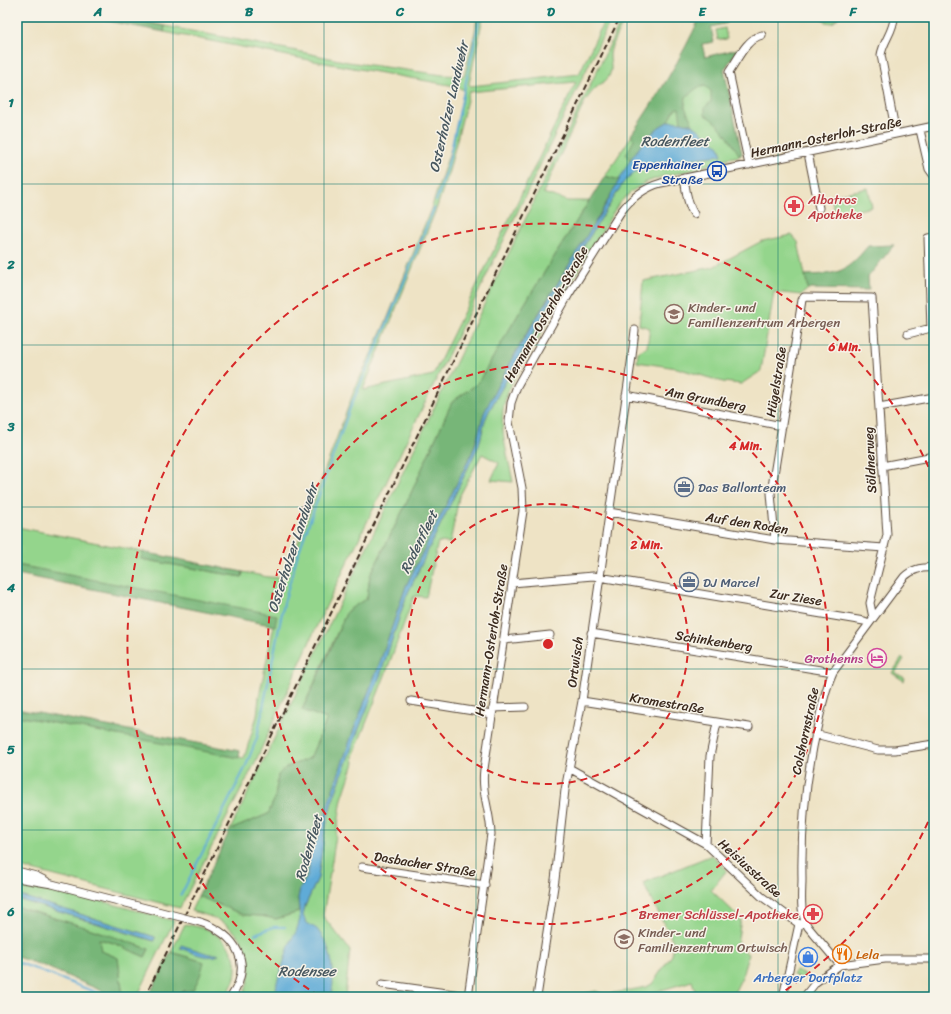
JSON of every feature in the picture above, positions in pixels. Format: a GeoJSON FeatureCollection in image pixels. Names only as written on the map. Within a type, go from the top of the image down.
{"type":"FeatureCollection","features":[{"type":"Feature","properties":{"kind":"street"},"geometry":{"type":"LineString","coordinates":[[894,17],[894,24],[885,42],[882,55],[896,134]]}},
{"type":"Feature","properties":{"kind":"street"},"geometry":{"type":"LineString","coordinates":[[749,165],[729,72],[754,37],[762,35]]}},
{"type":"Feature","properties":{"kind":"street","name":"Hermann-Osterloh-Straße"},"geometry":{"type":"LineString","coordinates":[[468,997],[491,834],[489,810],[484,796],[483,781],[523,510],[522,488],[509,414],[517,386],[570,294],[620,213],[635,195],[655,185],[684,178],[934,126]]}},
{"type":"Feature","properties":{"kind":"street"},"geometry":{"type":"LineString","coordinates":[[920,130],[929,170],[934,176]]}},
{"type":"Feature","properties":{"kind":"street"},"geometry":{"type":"LineString","coordinates":[[808,153],[819,208]]}},
{"type":"Feature","properties":{"kind":"street"},"geometry":{"type":"LineString","coordinates":[[684,178],[691,210],[694,214]]}},
{"type":"Feature","properties":{"kind":"street"},"geometry":{"type":"LineString","coordinates":[[908,334],[932,327],[931,238]]}},
{"type":"Feature","properties":{"kind":"street","name":"Hügelstraße"},"geometry":{"type":"LineString","coordinates":[[775,540],[771,493],[802,300],[804,297],[872,298]]}},
{"type":"Feature","properties":{"kind":"street","name":"Söldnerweg"},"geometry":{"type":"LineString","coordinates":[[871,621],[870,603],[887,535],[872,298]]}},
{"type":"Feature","properties":{"kind":"street","name":"Ortwisch"},"geometry":{"type":"LineString","coordinates":[[537,997],[555,880],[565,790],[582,701],[635,330]]}},
{"type":"Feature","properties":{"kind":"street","name":"Am Grundberg"},"geometry":{"type":"LineString","coordinates":[[626,395],[782,426]]}},
{"type":"Feature","properties":{"kind":"street"},"geometry":{"type":"LineString","coordinates":[[879,407],[934,397]]}},
{"type":"Feature","properties":{"kind":"street"},"geometry":{"type":"LineString","coordinates":[[882,466],[934,456]]}},
{"type":"Feature","properties":{"kind":"street","name":"Auf den Roden"},"geometry":{"type":"LineString","coordinates":[[609,512],[775,540],[884,548]]}},
{"type":"Feature","properties":{"kind":"street","name":"Colshornstraße"},"geometry":{"type":"LineString","coordinates":[[783,997],[802,923],[802,830],[808,769],[826,687],[833,672],[910,571],[934,567]]}},
{"type":"Feature","properties":{"kind":"street","name":"Zur Ziese"},"geometry":{"type":"LineString","coordinates":[[512,583],[593,576],[871,621]]}},
{"type":"Feature","properties":{"kind":"street","name":"Schinkenberg"},"geometry":{"type":"LineString","coordinates":[[591,633],[833,672]]}},
{"type":"Feature","properties":{"kind":"street"},"geometry":{"type":"LineString","coordinates":[[504,640],[550,635]]}},
{"type":"Feature","properties":{"kind":"street"},"geometry":{"type":"LineString","coordinates":[[411,701],[493,711],[525,707]]}},
{"type":"Feature","properties":{"kind":"street","name":"Kromestraße"},"geometry":{"type":"LineString","coordinates":[[582,701],[748,727]]}},
{"type":"Feature","properties":{"kind":"street"},"geometry":{"type":"LineString","coordinates":[[706,844],[710,756],[717,723]]}},
{"type":"Feature","properties":{"kind":"street"},"geometry":{"type":"LineString","coordinates":[[816,734],[878,750],[895,750],[934,744]]}},
{"type":"Feature","properties":{"kind":"street","name":"Heisiusstraße"},"geometry":{"type":"LineString","coordinates":[[569,768],[706,844],[761,896],[802,923],[840,965]]}},
{"type":"Feature","properties":{"kind":"street","name":"Dasbacher Straße"},"geometry":{"type":"LineString","coordinates":[[362,867],[485,885]]}},
{"type":"Feature","properties":{"kind":"street"},"geometry":{"type":"LineString","coordinates":[[17,871],[36,876],[52,884]]}},
{"type":"Feature","properties":{"kind":"street"},"geometry":{"type":"LineString","coordinates":[[17,878],[52,884],[210,925],[224,934],[235,946],[240,957],[240,977],[237,988],[231,997]]}},
{"type":"Feature","properties":{"kind":"street"},"geometry":{"type":"LineString","coordinates":[[804,997],[816,982],[840,965],[885,959],[934,958]]}},
{"type":"Feature","properties":{"kind":"street"},"geometry":{"type":"LineString","coordinates":[[382,984],[468,997]]}},
{"type":"Feature","properties":{"kind":"green space"},"geometry":{"type":"Polygon","coordinates":[[[87,17],[123,17],[165,26],[164,32],[87,17]]]}},
{"type":"Feature","properties":{"kind":"green space"},"geometry":{"type":"Polygon","coordinates":[[[477,17],[483,17],[469,84],[471,86],[579,74],[606,17],[612,17],[319,621],[254,765],[180,908],[17,866],[17,716],[244,758],[257,716],[259,697],[276,616],[17,565],[17,527],[143,552],[141,559],[242,577],[243,572],[268,577],[285,578],[354,391],[388,317],[432,206],[453,142],[464,90],[455,86],[164,32],[165,26],[348,62],[443,75],[464,76],[475,32],[477,17]],[[576,82],[469,92],[449,171],[437,207],[363,390],[433,375],[576,82]]]}},
{"type":"Feature","properties":{"kind":"green space"},"geometry":{"type":"Polygon","coordinates":[[[623,17],[626,17],[614,40],[611,50],[611,68],[609,76],[585,101],[543,193],[568,201],[589,201],[522,308],[478,383],[452,402],[407,502],[370,576],[367,598],[347,611],[302,710],[327,719],[310,758],[285,768],[278,775],[275,798],[268,814],[230,830],[623,17]]]}},
{"type":"Feature","properties":{"kind":"green space"},"geometry":{"type":"Polygon","coordinates":[[[700,17],[726,17],[727,23],[711,27],[714,42],[702,44],[705,57],[738,49],[724,70],[742,154],[740,156],[729,138],[716,123],[705,115],[705,107],[711,102],[711,91],[705,86],[697,88],[686,97],[685,107],[693,125],[681,122],[679,108],[675,109],[669,121],[659,127],[645,140],[630,160],[626,155],[634,140],[631,135],[668,78],[700,17]]]}},
{"type":"Feature","properties":{"kind":"green space"},"geometry":{"type":"Polygon","coordinates":[[[820,17],[839,17],[833,23],[825,22],[820,17]]]}},
{"type":"Feature","properties":{"kind":"green space"},"geometry":{"type":"Polygon","coordinates":[[[725,28],[727,39],[718,40],[716,30],[725,28]]]}},
{"type":"Feature","properties":{"kind":"green space"},"geometry":{"type":"Polygon","coordinates":[[[738,49],[724,70],[742,154],[740,156],[724,159],[693,170],[661,177],[644,183],[619,203],[519,369],[507,394],[502,419],[505,446],[513,482],[491,480],[499,463],[482,454],[459,497],[450,543],[438,542],[426,597],[414,596],[353,756],[354,763],[342,799],[323,916],[350,950],[345,997],[242,997],[247,986],[249,974],[247,952],[242,941],[235,932],[225,924],[211,917],[191,911],[198,896],[244,915],[276,919],[303,911],[318,878],[324,836],[331,805],[380,676],[406,597],[479,445],[485,420],[489,411],[567,273],[623,183],[619,180],[605,176],[663,88],[676,64],[738,49]]]}},
{"type":"Feature","properties":{"kind":"green space"},"geometry":{"type":"Polygon","coordinates":[[[605,176],[619,180],[590,232],[527,333],[498,385],[484,416],[472,453],[406,586],[379,665],[354,729],[318,839],[311,850],[307,877],[300,889],[298,898],[299,912],[276,919],[244,915],[198,896],[230,830],[268,814],[275,798],[278,775],[285,768],[310,758],[327,719],[302,710],[347,611],[367,598],[370,576],[407,502],[452,402],[478,383],[522,308],[605,176]]]}},
{"type":"Feature","properties":{"kind":"green space"},"geometry":{"type":"Polygon","coordinates":[[[868,188],[872,207],[835,215],[831,196],[868,188]]]}},
{"type":"Feature","properties":{"kind":"green space"},"geometry":{"type":"Polygon","coordinates":[[[792,235],[798,242],[808,289],[801,295],[774,292],[761,371],[741,384],[723,382],[677,368],[637,362],[638,352],[647,347],[650,328],[639,325],[643,281],[713,267],[762,241],[792,235]]]}},
{"type":"Feature","properties":{"kind":"green space"},"geometry":{"type":"Polygon","coordinates":[[[894,245],[868,277],[869,290],[808,289],[805,275],[834,273],[847,267],[868,246],[894,245]]]}},
{"type":"Feature","properties":{"kind":"green space"},"geometry":{"type":"Polygon","coordinates":[[[143,552],[243,572],[242,577],[141,559],[143,552]]]}},
{"type":"Feature","properties":{"kind":"green space"},"geometry":{"type":"Polygon","coordinates":[[[17,565],[277,615],[275,626],[17,574],[17,565]]]}},
{"type":"Feature","properties":{"kind":"green space"},"geometry":{"type":"Polygon","coordinates":[[[902,658],[904,659],[895,673],[905,678],[904,681],[892,673],[902,658]]]}},
{"type":"Feature","properties":{"kind":"green space"},"geometry":{"type":"Polygon","coordinates":[[[17,709],[240,751],[239,758],[17,716],[17,709]]]}},
{"type":"Feature","properties":{"kind":"green space"},"geometry":{"type":"Polygon","coordinates":[[[712,855],[727,870],[711,890],[741,919],[737,945],[748,954],[742,977],[732,997],[697,997],[692,981],[638,997],[570,997],[596,991],[604,995],[646,987],[652,984],[672,955],[674,943],[643,883],[712,855]]]}},
{"type":"Feature","properties":{"kind":"green space"},"geometry":{"type":"Polygon","coordinates":[[[20,881],[51,887],[174,921],[137,997],[123,997],[118,958],[101,951],[98,939],[114,943],[145,957],[149,949],[88,928],[17,907],[17,899],[154,941],[155,937],[17,895],[20,881]]]}},
{"type":"Feature","properties":{"kind":"green space"},"geometry":{"type":"Polygon","coordinates":[[[17,907],[88,928],[149,949],[145,957],[114,943],[99,939],[101,951],[118,958],[123,997],[116,997],[44,966],[17,957],[17,907]]]}},
{"type":"Feature","properties":{"kind":"green space"},"geometry":{"type":"Polygon","coordinates":[[[185,924],[209,930],[221,938],[232,953],[236,970],[231,988],[224,997],[179,997],[204,962],[171,952],[185,924]]]}},
{"type":"Feature","properties":{"kind":"green space"},"geometry":{"type":"Polygon","coordinates":[[[171,952],[204,962],[200,976],[193,990],[183,991],[179,997],[148,997],[171,952]]]}},
{"type":"Feature","properties":{"kind":"green space"},"geometry":{"type":"Polygon","coordinates":[[[796,970],[805,974],[802,980],[793,975],[796,970]]]}},
{"type":"Feature","properties":{"kind":"water","name":"Rodensee"},"geometry":{"type":"Polygon","coordinates":[[[669,121],[693,125],[719,146],[722,155],[660,162],[644,166],[623,183],[567,273],[489,411],[485,420],[479,445],[406,597],[380,676],[331,805],[324,836],[318,878],[305,906],[303,916],[307,923],[317,929],[326,942],[331,958],[333,983],[331,997],[275,997],[277,982],[291,940],[296,932],[300,919],[298,898],[300,889],[307,877],[311,850],[318,839],[329,801],[354,729],[379,665],[406,586],[472,453],[484,413],[525,337],[605,206],[630,160],[645,140],[659,127],[669,121]]]}},
{"type":"Feature","properties":{"kind":"water"},"geometry":{"type":"Polygon","coordinates":[[[17,895],[155,937],[155,941],[17,899],[17,895]]]}},
{"type":"Feature","properties":{"kind":"water"},"geometry":{"type":"Polygon","coordinates":[[[181,945],[209,954],[219,955],[209,957],[199,955],[180,948],[181,945]]]}},
{"type":"Feature","properties":{"kind":"waterway","name":"Osterholzer Landwehr"},"geometry":{"type":"LineString","coordinates":[[436,201],[447,169],[480,17]]}},
{"type":"Feature","properties":{"kind":"waterway","name":"Osterholzer Landwehr"},"geometry":{"type":"LineString","coordinates":[[181,895],[245,768],[257,738],[284,603],[297,557],[350,408],[388,321],[434,208]]}},
{"type":"Feature","properties":{"kind":"waterway","name":"Rodenfleet"},"geometry":{"type":"LineString","coordinates":[[255,934],[274,927],[285,927]]}},
{"type":"Feature","properties":{"kind":"waterway","name":"Osterholzer Landwehr"},"geometry":{"type":"LineString","coordinates":[[17,962],[108,997]]}},
{"type":"Feature","properties":{"kind":"railway"},"geometry":{"type":"LineString","coordinates":[[145,997],[620,17]]}},
{"type":"Feature","properties":{"kind":"place","name":"Eppenhainer Straße"},"geometry":{"type":"Point","coordinates":[717,171]}},
{"type":"Feature","properties":{"kind":"place","name":"Albatros Apotheke"},"geometry":{"type":"Point","coordinates":[794,206]}},
{"type":"Feature","properties":{"kind":"place","name":"Kinder- und Familienzentrum Arbergen"},"geometry":{"type":"Point","coordinates":[674,314]}},
{"type":"Feature","properties":{"kind":"place","name":"Das Ballonteam"},"geometry":{"type":"Point","coordinates":[684,487]}},
{"type":"Feature","properties":{"kind":"place","name":"DJ Marcel"},"geometry":{"type":"Point","coordinates":[689,582]}},
{"type":"Feature","properties":{"kind":"place","name":"Grothenns"},"geometry":{"type":"Point","coordinates":[877,658]}},
{"type":"Feature","properties":{"kind":"place","name":"Bremer Schlüssel-Apotheke"},"geometry":{"type":"Point","coordinates":[813,914]}},
{"type":"Feature","properties":{"kind":"place","name":"Kinder- und Familienzentrum Ortwisch"},"geometry":{"type":"Point","coordinates":[624,939]}},
{"type":"Feature","properties":{"kind":"place","name":"Lela"},"geometry":{"type":"Point","coordinates":[842,954]}},
{"type":"Feature","properties":{"kind":"place","name":"Arberger Dorfplatz"},"geometry":{"type":"Point","coordinates":[808,957]}}]}
